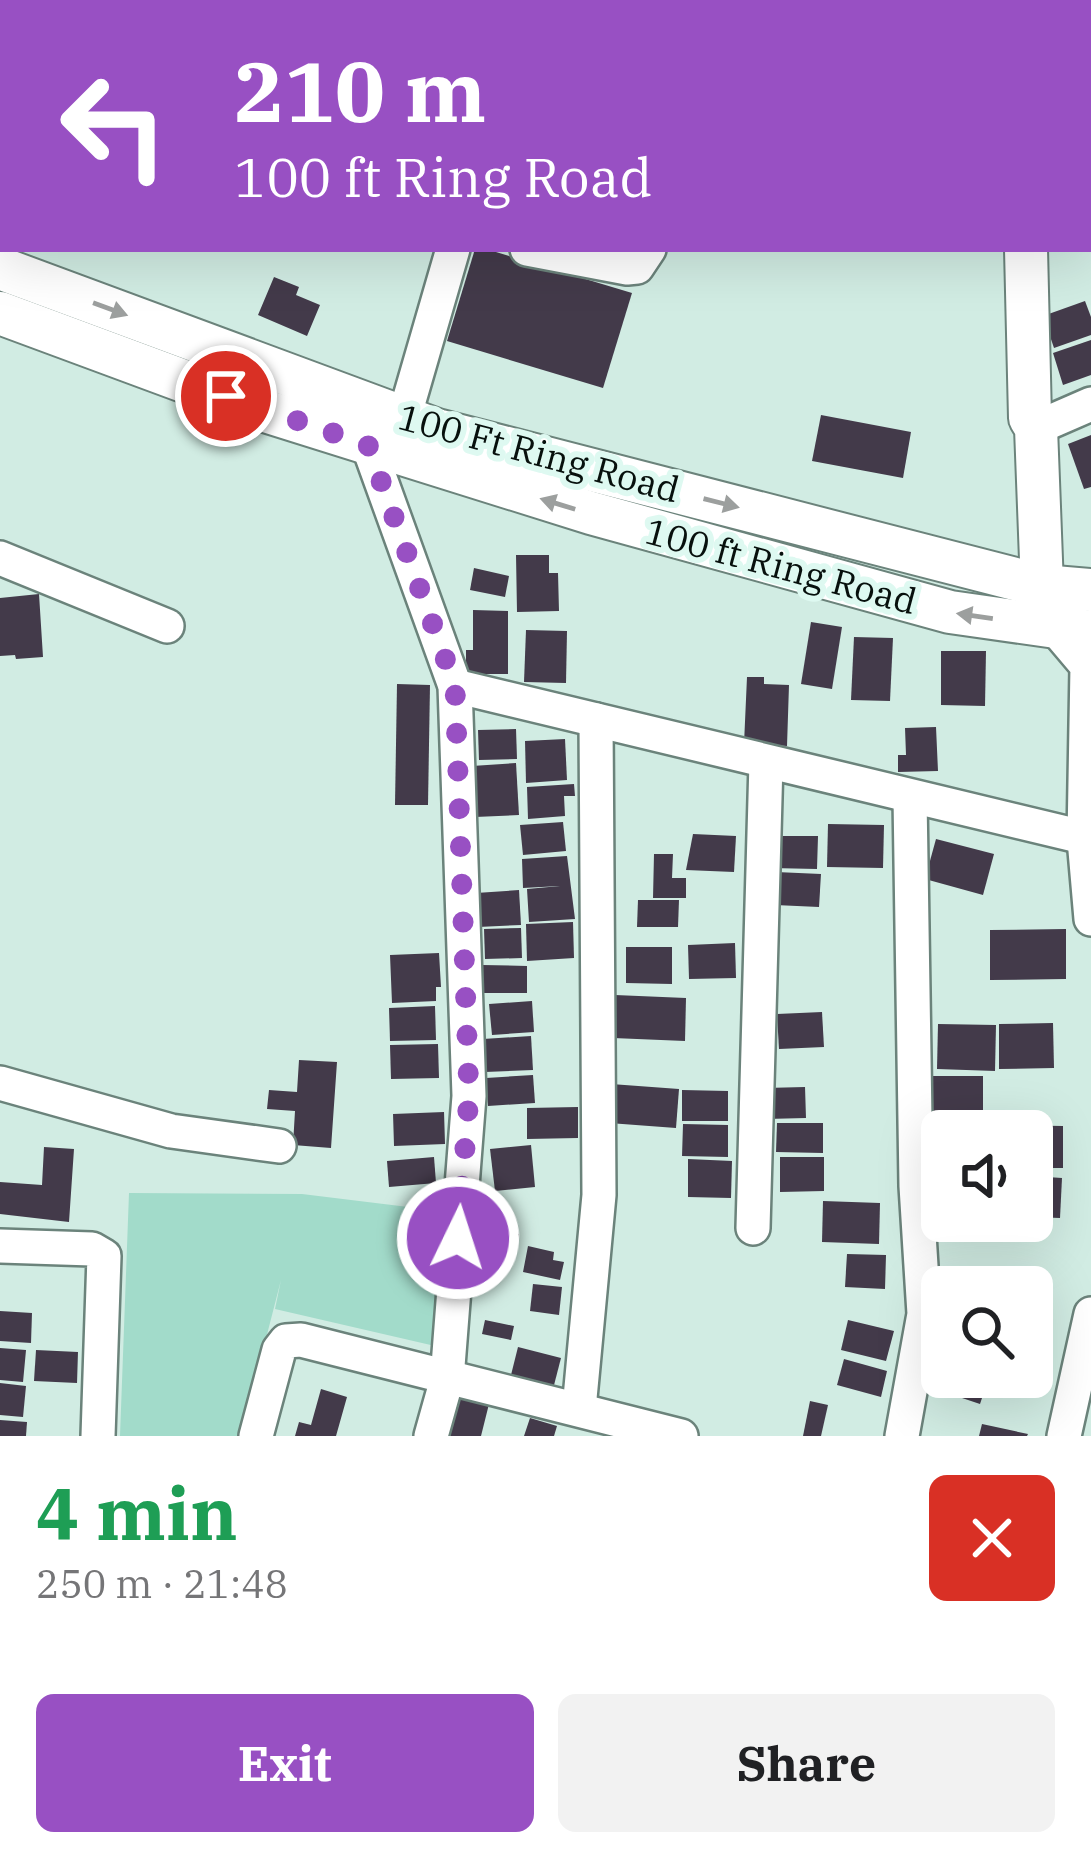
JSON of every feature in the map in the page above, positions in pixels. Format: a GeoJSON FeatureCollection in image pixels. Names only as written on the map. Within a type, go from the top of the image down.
{"type":"FeatureCollection","features":[{"type":"Feature","properties":{"kind":"main road"},"geometry":{"type":"LineString","coordinates":[[1028,252],[1030,418],[1036,428],[1042,586],[1073,630]]}},
{"type":"Feature","properties":{"kind":"main road","name":"100 Ft Ring Road"},"geometry":{"type":"LineString","coordinates":[[0,268],[382,423],[437,430],[1042,586],[1091,590]]}},
{"type":"Feature","properties":{"kind":"main road","name":"100 ft Ring Road"},"geometry":{"type":"LineString","coordinates":[[0,313],[382,423],[859,590],[950,612],[1073,630]]}},
{"type":"Feature","properties":{"kind":"street"},"geometry":{"type":"LineString","coordinates":[[431,1436],[447,1379],[469,1096],[455,686],[382,423],[452,252]]}},
{"type":"Feature","properties":{"kind":"street"},"geometry":{"type":"LineString","coordinates":[[543,252],[627,268],[637,267],[647,252]]}},
{"type":"Feature","properties":{"kind":"street"},"geometry":{"type":"LineString","coordinates":[[1036,428],[1091,404]]}},
{"type":"Feature","properties":{"kind":"street"},"geometry":{"type":"LineString","coordinates":[[0,558],[166,626]]}},
{"type":"Feature","properties":{"kind":"street"},"geometry":{"type":"LineString","coordinates":[[1073,630],[1088,667],[1091,919]]}},
{"type":"Feature","properties":{"kind":"street"},"geometry":{"type":"LineString","coordinates":[[455,686],[1088,839]]}},
{"type":"Feature","properties":{"kind":"street"},"geometry":{"type":"LineString","coordinates":[[578,1409],[599,1195],[596,720]]}},
{"type":"Feature","properties":{"kind":"street"},"geometry":{"type":"LineString","coordinates":[[753,1228],[766,761]]}},
{"type":"Feature","properties":{"kind":"street"},"geometry":{"type":"LineString","coordinates":[[902,1436],[924,1314],[916,1186],[910,797]]}},
{"type":"Feature","properties":{"kind":"street"},"geometry":{"type":"LineString","coordinates":[[1,1087],[172,1131],[279,1146]]}},
{"type":"Feature","properties":{"kind":"street"},"geometry":{"type":"LineString","coordinates":[[0,1246],[92,1249],[104,1256],[98,1436]]}},
{"type":"Feature","properties":{"kind":"street"},"geometry":{"type":"LineString","coordinates":[[1064,1436],[1091,1314]]}},
{"type":"Feature","properties":{"kind":"street"},"geometry":{"type":"LineString","coordinates":[[256,1436],[279,1350],[286,1341],[301,1340],[681,1436]]}},
{"type":"Feature","properties":{"kind":"green space"},"geometry":{"type":"Polygon","coordinates":[[[129,1193],[302,1194],[449,1212],[435,1346],[275,1309],[281,1280],[241,1436],[120,1436],[129,1193]]]}},
{"type":"Feature","properties":{"kind":"building"},"geometry":{"type":"Polygon","coordinates":[[[474,252],[496,252],[632,293],[603,388],[447,341],[474,252]]]}},
{"type":"Feature","properties":{"kind":"building"},"geometry":{"type":"Polygon","coordinates":[[[274,277],[299,287],[296,295],[320,305],[307,336],[258,315],[274,277]]]}},
{"type":"Feature","properties":{"kind":"building"},"geometry":{"type":"Polygon","coordinates":[[[1085,301],[1091,335],[1054,348],[1043,316],[1085,301]]]}},
{"type":"Feature","properties":{"kind":"building"},"geometry":{"type":"Polygon","coordinates":[[[1091,340],[1091,375],[1063,385],[1053,353],[1091,340]]]}},
{"type":"Feature","properties":{"kind":"building"},"geometry":{"type":"Polygon","coordinates":[[[821,415],[911,432],[903,478],[812,461],[821,415]]]}},
{"type":"Feature","properties":{"kind":"building"},"geometry":{"type":"Polygon","coordinates":[[[1091,435],[1091,487],[1084,489],[1068,444],[1091,435]]]}},
{"type":"Feature","properties":{"kind":"building"},"geometry":{"type":"Polygon","coordinates":[[[516,555],[549,555],[549,573],[558,573],[559,611],[517,612],[516,555]]]}},
{"type":"Feature","properties":{"kind":"building"},"geometry":{"type":"Polygon","coordinates":[[[474,568],[509,576],[505,597],[470,590],[474,568]]]}},
{"type":"Feature","properties":{"kind":"building"},"geometry":{"type":"Polygon","coordinates":[[[39,594],[43,657],[0,656],[0,598],[39,594]]]}},
{"type":"Feature","properties":{"kind":"building"},"geometry":{"type":"Polygon","coordinates":[[[473,610],[508,611],[508,674],[466,674],[466,650],[473,650],[473,610]]]}},
{"type":"Feature","properties":{"kind":"building"},"geometry":{"type":"Polygon","coordinates":[[[811,622],[842,627],[832,689],[801,684],[811,622]]]}},
{"type":"Feature","properties":{"kind":"building"},"geometry":{"type":"Polygon","coordinates":[[[526,630],[567,631],[566,683],[524,682],[526,630]]]}},
{"type":"Feature","properties":{"kind":"building"},"geometry":{"type":"Polygon","coordinates":[[[854,637],[893,638],[890,701],[851,700],[854,637]]]}},
{"type":"Feature","properties":{"kind":"building"},"geometry":{"type":"Polygon","coordinates":[[[941,651],[986,651],[985,706],[941,705],[941,651]]]}},
{"type":"Feature","properties":{"kind":"building"},"geometry":{"type":"Polygon","coordinates":[[[747,677],[764,677],[764,684],[789,685],[787,746],[744,744],[747,677]]]}},
{"type":"Feature","properties":{"kind":"building"},"geometry":{"type":"Polygon","coordinates":[[[397,684],[430,685],[428,805],[395,805],[397,684]]]}},
{"type":"Feature","properties":{"kind":"building"},"geometry":{"type":"Polygon","coordinates":[[[936,727],[938,771],[898,772],[898,755],[906,755],[905,728],[936,727]]]}},
{"type":"Feature","properties":{"kind":"building"},"geometry":{"type":"Polygon","coordinates":[[[516,729],[517,759],[479,760],[478,730],[516,729]]]}},
{"type":"Feature","properties":{"kind":"building"},"geometry":{"type":"Polygon","coordinates":[[[565,739],[567,780],[526,783],[525,741],[565,739]]]}},
{"type":"Feature","properties":{"kind":"building"},"geometry":{"type":"Polygon","coordinates":[[[516,763],[519,815],[475,817],[472,766],[516,763]]]}},
{"type":"Feature","properties":{"kind":"building"},"geometry":{"type":"Polygon","coordinates":[[[574,784],[575,796],[564,796],[565,816],[528,819],[527,787],[574,784]]]}},
{"type":"Feature","properties":{"kind":"building"},"geometry":{"type":"Polygon","coordinates":[[[563,822],[566,851],[523,855],[520,825],[563,822]]]}},
{"type":"Feature","properties":{"kind":"building"},"geometry":{"type":"Polygon","coordinates":[[[828,824],[884,825],[883,868],[827,867],[828,824]]]}},
{"type":"Feature","properties":{"kind":"building"},"geometry":{"type":"Polygon","coordinates":[[[693,834],[736,836],[734,872],[686,870],[693,834]]]}},
{"type":"Feature","properties":{"kind":"building"},"geometry":{"type":"Polygon","coordinates":[[[779,836],[818,836],[817,869],[771,868],[779,836]]]}},
{"type":"Feature","properties":{"kind":"building"},"geometry":{"type":"Polygon","coordinates":[[[936,839],[994,854],[983,895],[925,879],[936,839]]]}},
{"type":"Feature","properties":{"kind":"building"},"geometry":{"type":"Polygon","coordinates":[[[654,854],[673,854],[672,878],[686,878],[686,898],[653,898],[654,854]]]}},
{"type":"Feature","properties":{"kind":"building"},"geometry":{"type":"Polygon","coordinates":[[[567,856],[575,919],[529,922],[527,889],[560,886],[523,888],[522,859],[567,856]]]}},
{"type":"Feature","properties":{"kind":"building"},"geometry":{"type":"Polygon","coordinates":[[[776,872],[821,874],[819,907],[775,905],[776,872]]]}},
{"type":"Feature","properties":{"kind":"building"},"geometry":{"type":"Polygon","coordinates":[[[519,890],[521,925],[478,927],[476,893],[519,890]]]}},
{"type":"Feature","properties":{"kind":"building"},"geometry":{"type":"Polygon","coordinates":[[[638,900],[679,900],[678,927],[637,927],[638,900]]]}},
{"type":"Feature","properties":{"kind":"building"},"geometry":{"type":"Polygon","coordinates":[[[573,922],[574,958],[527,961],[526,924],[573,922]]]}},
{"type":"Feature","properties":{"kind":"building"},"geometry":{"type":"Polygon","coordinates":[[[521,928],[522,958],[485,959],[484,929],[521,928]]]}},
{"type":"Feature","properties":{"kind":"building"},"geometry":{"type":"Polygon","coordinates":[[[1066,929],[1066,979],[990,980],[990,930],[1066,929]]]}},
{"type":"Feature","properties":{"kind":"building"},"geometry":{"type":"Polygon","coordinates":[[[735,943],[736,978],[689,979],[688,945],[735,943]]]}},
{"type":"Feature","properties":{"kind":"building"},"geometry":{"type":"Polygon","coordinates":[[[626,947],[672,947],[672,984],[626,983],[626,947]]]}},
{"type":"Feature","properties":{"kind":"building"},"geometry":{"type":"Polygon","coordinates":[[[439,953],[441,987],[436,987],[436,1001],[392,1003],[390,955],[439,953]]]}},
{"type":"Feature","properties":{"kind":"building"},"geometry":{"type":"Polygon","coordinates":[[[482,965],[527,966],[527,993],[482,993],[482,965]]]}},
{"type":"Feature","properties":{"kind":"building"},"geometry":{"type":"Polygon","coordinates":[[[615,995],[686,998],[685,1041],[613,1038],[615,995]]]}},
{"type":"Feature","properties":{"kind":"building"},"geometry":{"type":"Polygon","coordinates":[[[532,1001],[534,1032],[492,1035],[489,1004],[532,1001]]]}},
{"type":"Feature","properties":{"kind":"building"},"geometry":{"type":"Polygon","coordinates":[[[435,1006],[436,1040],[390,1041],[389,1008],[435,1006]]]}},
{"type":"Feature","properties":{"kind":"building"},"geometry":{"type":"Polygon","coordinates":[[[822,1012],[824,1047],[779,1049],[777,1014],[822,1012]]]}},
{"type":"Feature","properties":{"kind":"building"},"geometry":{"type":"Polygon","coordinates":[[[1053,1023],[1054,1068],[999,1069],[999,1024],[1053,1023]]]}},
{"type":"Feature","properties":{"kind":"building"},"geometry":{"type":"Polygon","coordinates":[[[938,1024],[996,1025],[995,1071],[937,1069],[938,1024]]]}},
{"type":"Feature","properties":{"kind":"building"},"geometry":{"type":"Polygon","coordinates":[[[531,1036],[533,1070],[485,1072],[483,1039],[531,1036]]]}},
{"type":"Feature","properties":{"kind":"building"},"geometry":{"type":"Polygon","coordinates":[[[438,1044],[439,1078],[391,1079],[390,1045],[438,1044]]]}},
{"type":"Feature","properties":{"kind":"building"},"geometry":{"type":"Polygon","coordinates":[[[299,1060],[337,1062],[331,1148],[293,1145],[295,1111],[267,1109],[269,1090],[297,1092],[299,1060]]]}},
{"type":"Feature","properties":{"kind":"building"},"geometry":{"type":"Polygon","coordinates":[[[533,1075],[535,1103],[488,1106],[486,1078],[533,1075]]]}},
{"type":"Feature","properties":{"kind":"building"},"geometry":{"type":"Polygon","coordinates":[[[930,1076],[983,1076],[983,1110],[930,1110],[930,1076]]]}},
{"type":"Feature","properties":{"kind":"building"},"geometry":{"type":"Polygon","coordinates":[[[611,1084],[679,1089],[676,1128],[609,1123],[611,1084]]]}},
{"type":"Feature","properties":{"kind":"building"},"geometry":{"type":"Polygon","coordinates":[[[805,1087],[806,1118],[766,1119],[765,1088],[805,1087]]]}},
{"type":"Feature","properties":{"kind":"building"},"geometry":{"type":"Polygon","coordinates":[[[682,1090],[728,1091],[728,1121],[682,1121],[682,1090]]]}},
{"type":"Feature","properties":{"kind":"building"},"geometry":{"type":"Polygon","coordinates":[[[578,1107],[578,1138],[527,1139],[527,1108],[578,1107]]]}},
{"type":"Feature","properties":{"kind":"building"},"geometry":{"type":"Polygon","coordinates":[[[444,1112],[445,1144],[394,1146],[393,1114],[444,1112]]]}},
{"type":"Feature","properties":{"kind":"building"},"geometry":{"type":"Polygon","coordinates":[[[777,1123],[823,1123],[823,1153],[776,1152],[777,1123]]]}},
{"type":"Feature","properties":{"kind":"building"},"geometry":{"type":"Polygon","coordinates":[[[683,1124],[728,1125],[728,1157],[682,1156],[683,1124]]]}},
{"type":"Feature","properties":{"kind":"building"},"geometry":{"type":"Polygon","coordinates":[[[1053,1126],[1063,1126],[1063,1168],[1053,1168],[1053,1126]]]}},
{"type":"Feature","properties":{"kind":"building"},"geometry":{"type":"Polygon","coordinates":[[[531,1145],[535,1187],[495,1191],[490,1149],[531,1145]]]}},
{"type":"Feature","properties":{"kind":"building"},"geometry":{"type":"Polygon","coordinates":[[[44,1147],[74,1149],[69,1222],[0,1214],[0,1182],[42,1185],[44,1147]]]}},
{"type":"Feature","properties":{"kind":"building"},"geometry":{"type":"Polygon","coordinates":[[[434,1157],[436,1183],[389,1187],[387,1161],[434,1157]]]}},
{"type":"Feature","properties":{"kind":"building"},"geometry":{"type":"Polygon","coordinates":[[[780,1157],[824,1157],[824,1191],[780,1192],[780,1157]]]}},
{"type":"Feature","properties":{"kind":"building"},"geometry":{"type":"Polygon","coordinates":[[[688,1159],[732,1161],[731,1198],[688,1197],[688,1159]]]}},
{"type":"Feature","properties":{"kind":"building"},"geometry":{"type":"Polygon","coordinates":[[[1053,1177],[1062,1178],[1060,1218],[1053,1218],[1053,1177]]]}},
{"type":"Feature","properties":{"kind":"building"},"geometry":{"type":"Polygon","coordinates":[[[823,1201],[880,1203],[879,1244],[822,1242],[823,1201]]]}},
{"type":"Feature","properties":{"kind":"building"},"geometry":{"type":"Polygon","coordinates":[[[484,1226],[519,1234],[513,1262],[477,1253],[484,1226]]]}},
{"type":"Feature","properties":{"kind":"building"},"geometry":{"type":"Polygon","coordinates":[[[528,1246],[554,1252],[553,1260],[564,1262],[560,1280],[523,1272],[528,1246]]]}},
{"type":"Feature","properties":{"kind":"building"},"geometry":{"type":"Polygon","coordinates":[[[847,1254],[886,1255],[885,1289],[845,1287],[847,1254]]]}},
{"type":"Feature","properties":{"kind":"building"},"geometry":{"type":"Polygon","coordinates":[[[533,1284],[562,1287],[559,1315],[530,1311],[533,1284]]]}},
{"type":"Feature","properties":{"kind":"building"},"geometry":{"type":"Polygon","coordinates":[[[0,1311],[32,1313],[31,1343],[0,1341],[0,1311]]]}},
{"type":"Feature","properties":{"kind":"building"},"geometry":{"type":"Polygon","coordinates":[[[485,1320],[514,1326],[511,1340],[482,1334],[485,1320]]]}},
{"type":"Feature","properties":{"kind":"building"},"geometry":{"type":"Polygon","coordinates":[[[848,1320],[894,1331],[886,1361],[841,1350],[848,1320]]]}},
{"type":"Feature","properties":{"kind":"building"},"geometry":{"type":"Polygon","coordinates":[[[518,1347],[561,1358],[553,1389],[510,1379],[518,1347]]]}},
{"type":"Feature","properties":{"kind":"building"},"geometry":{"type":"Polygon","coordinates":[[[0,1348],[26,1350],[23,1382],[0,1380],[0,1348]]]}},
{"type":"Feature","properties":{"kind":"building"},"geometry":{"type":"Polygon","coordinates":[[[36,1350],[78,1352],[77,1383],[34,1381],[36,1350]]]}},
{"type":"Feature","properties":{"kind":"building"},"geometry":{"type":"Polygon","coordinates":[[[844,1359],[887,1371],[881,1397],[837,1385],[844,1359]]]}},
{"type":"Feature","properties":{"kind":"building"},"geometry":{"type":"Polygon","coordinates":[[[0,1383],[26,1386],[23,1417],[0,1415],[0,1383]]]}},
{"type":"Feature","properties":{"kind":"building"},"geometry":{"type":"Polygon","coordinates":[[[321,1389],[347,1397],[336,1436],[295,1436],[299,1422],[311,1425],[321,1389]]]}},
{"type":"Feature","properties":{"kind":"building"},"geometry":{"type":"Polygon","coordinates":[[[459,1396],[489,1404],[481,1436],[448,1436],[459,1396]]]}},
{"type":"Feature","properties":{"kind":"building"},"geometry":{"type":"Polygon","coordinates":[[[810,1401],[828,1405],[821,1436],[803,1436],[810,1401]]]}},
{"type":"Feature","properties":{"kind":"building"},"geometry":{"type":"Polygon","coordinates":[[[530,1418],[557,1426],[554,1436],[524,1436],[530,1418]]]}},
{"type":"Feature","properties":{"kind":"building"},"geometry":{"type":"Polygon","coordinates":[[[0,1420],[27,1422],[26,1436],[0,1436],[0,1420]]]}},
{"type":"Feature","properties":{"kind":"building"},"geometry":{"type":"Polygon","coordinates":[[[982,1424],[1028,1434],[979,1436],[982,1424]]]}},
{"type":"Feature","properties":{"kind":"route"},"geometry":{"type":"LineString","coordinates":[[226,396],[368,445],[455,686],[469,1096],[458,1238]]}}]}
